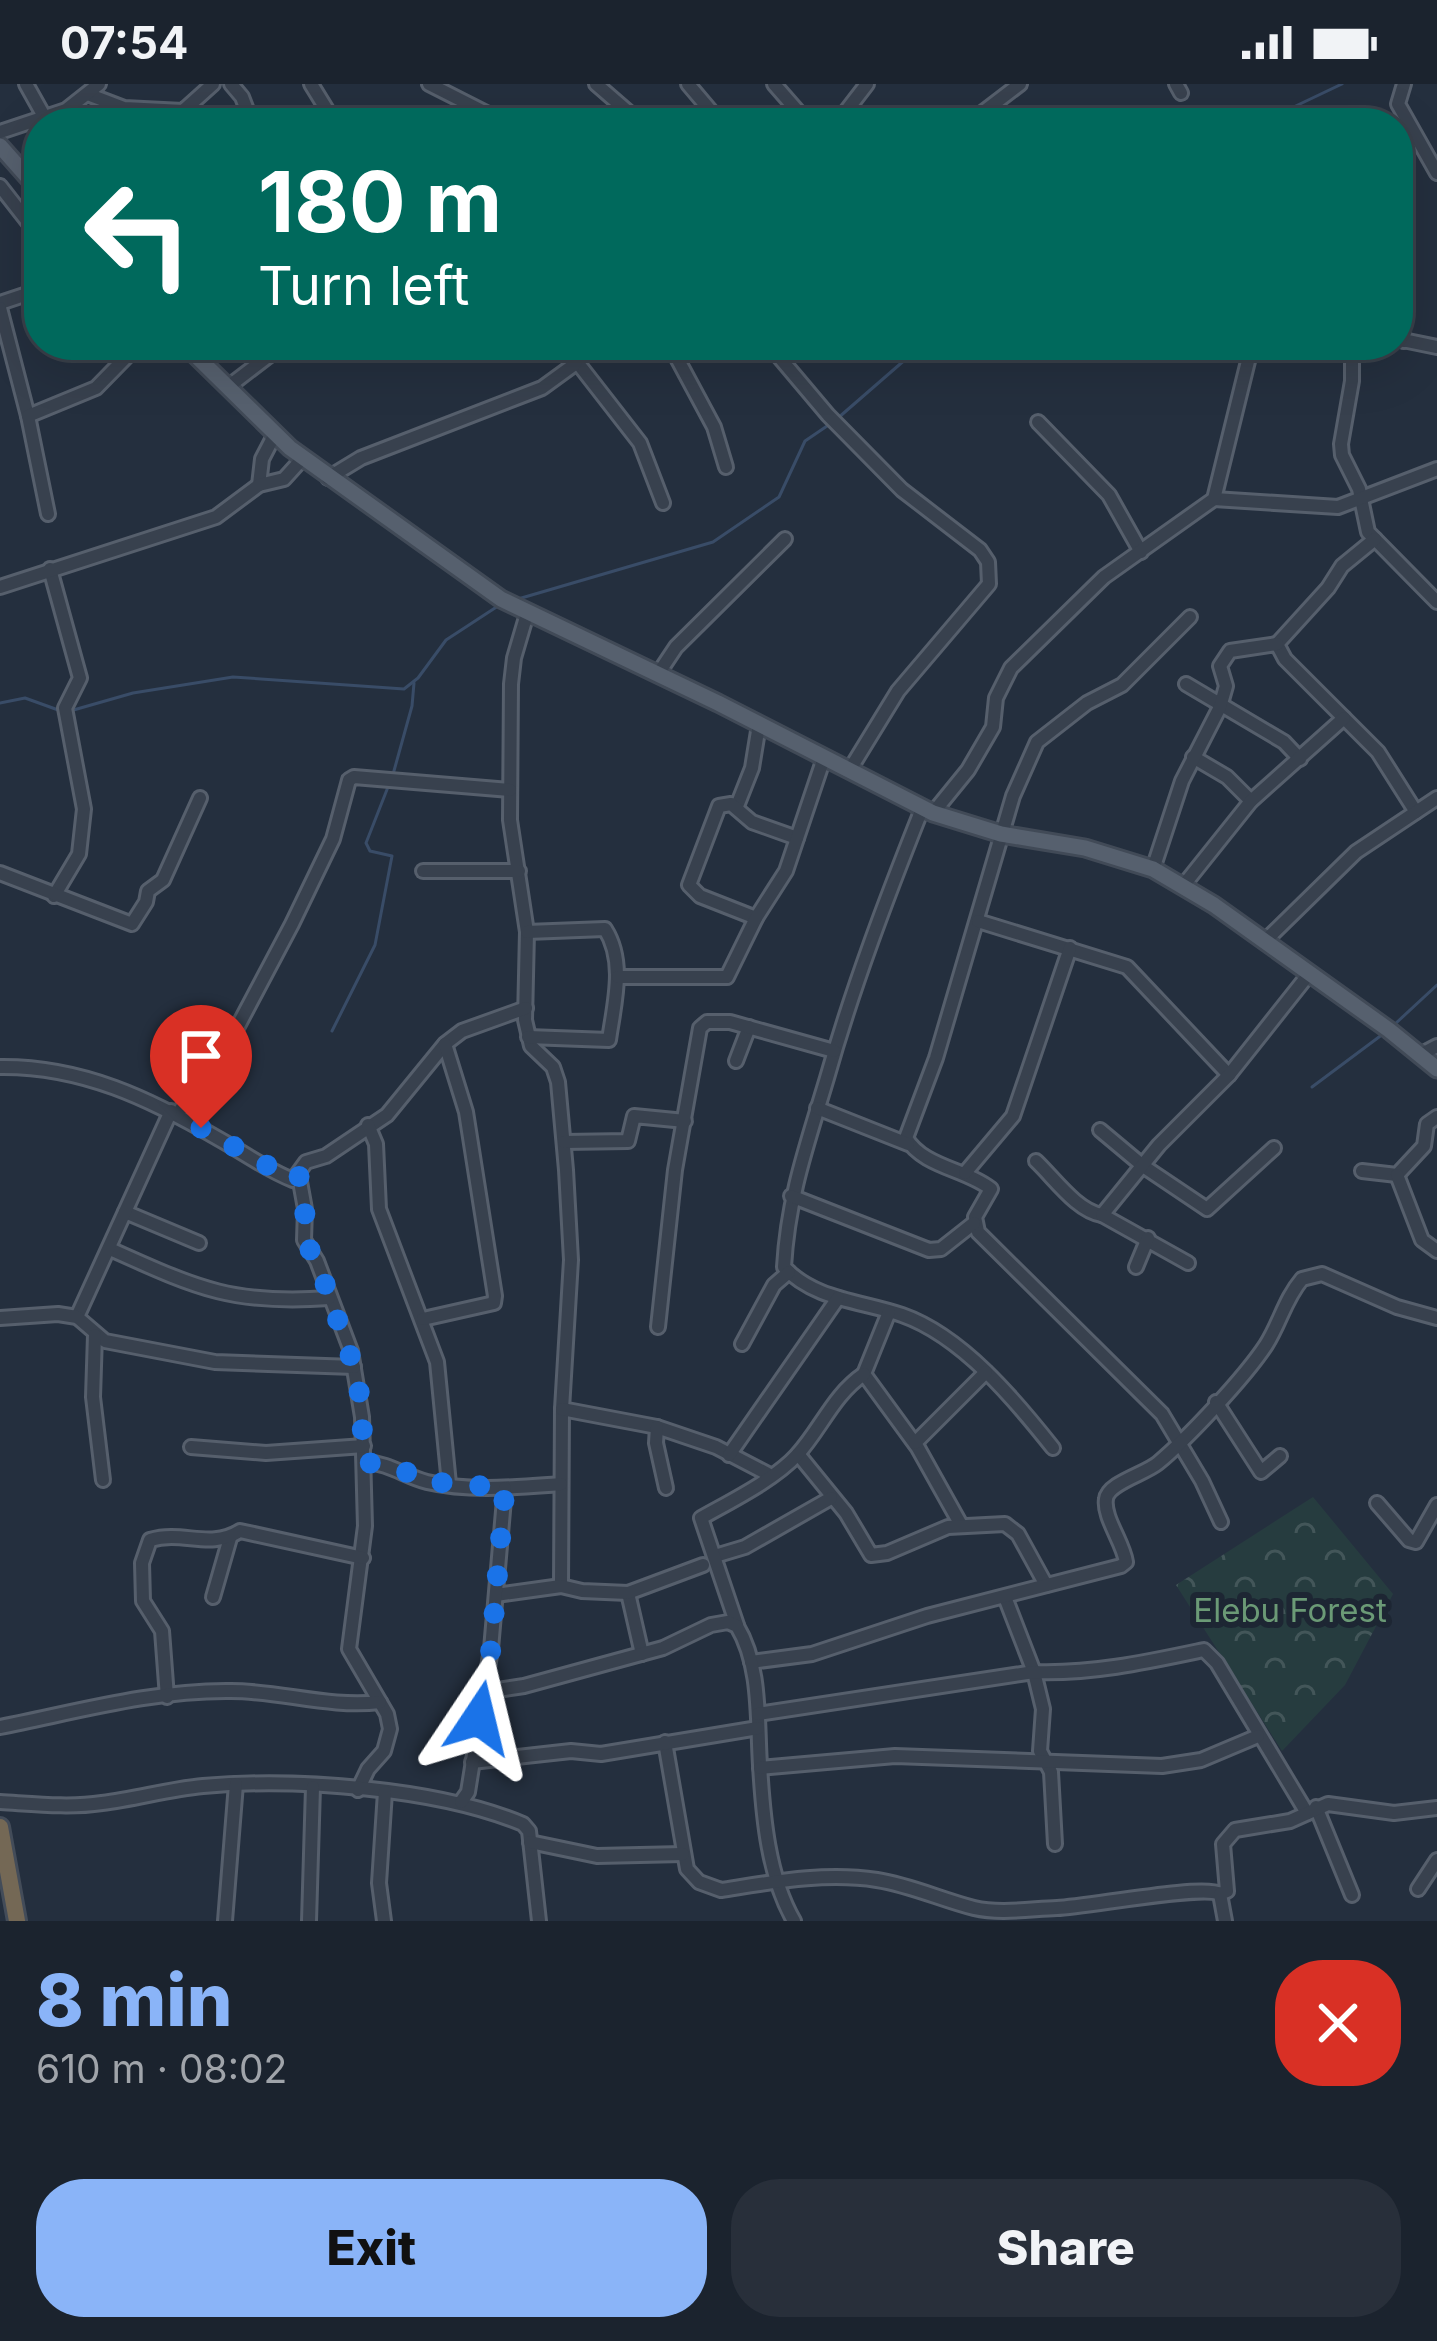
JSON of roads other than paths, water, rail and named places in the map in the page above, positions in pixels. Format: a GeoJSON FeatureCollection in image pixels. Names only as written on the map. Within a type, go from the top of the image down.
{"type":"FeatureCollection","features":[{"type":"Feature","properties":{"kind":"highway"},"geometry":{"type":"LineString","coordinates":[[0,1827],[17,1921]]}},
{"type":"Feature","properties":{"kind":"main road"},"geometry":{"type":"LineString","coordinates":[[0,146],[24,173]]}},
{"type":"Feature","properties":{"kind":"main road"},"geometry":{"type":"LineString","coordinates":[[200,360],[328,478],[527,614],[658,674],[928,811],[1001,834],[1085,848],[1154,869],[1264,942],[1437,1069]]}},
{"type":"Feature","properties":{"kind":"street"},"geometry":{"type":"LineString","coordinates":[[187,108],[213,84]]}},
{"type":"Feature","properties":{"kind":"street"},"geometry":{"type":"LineString","coordinates":[[429,84],[476,108]]}},
{"type":"Feature","properties":{"kind":"street"},"geometry":{"type":"LineString","coordinates":[[596,84],[623,108]]}},
{"type":"Feature","properties":{"kind":"street"},"geometry":{"type":"LineString","coordinates":[[688,84],[709,108]]}},
{"type":"Feature","properties":{"kind":"street"},"geometry":{"type":"LineString","coordinates":[[774,84],[795,108]]}},
{"type":"Feature","properties":{"kind":"street"},"geometry":{"type":"LineString","coordinates":[[849,108],[867,84]]}},
{"type":"Feature","properties":{"kind":"street"},"geometry":{"type":"LineString","coordinates":[[989,108],[1020,84]]}},
{"type":"Feature","properties":{"kind":"street"},"geometry":{"type":"LineString","coordinates":[[62,108],[94,89],[122,108]]}},
{"type":"Feature","properties":{"kind":"street"},"geometry":{"type":"LineString","coordinates":[[1413,131],[1437,173]]}},
{"type":"Feature","properties":{"kind":"street"},"geometry":{"type":"LineString","coordinates":[[0,186],[24,209]]}},
{"type":"Feature","properties":{"kind":"street"},"geometry":{"type":"LineString","coordinates":[[0,305],[48,514]]}},
{"type":"Feature","properties":{"kind":"street"},"geometry":{"type":"LineString","coordinates":[[28,416],[96,388],[123,360]]}},
{"type":"Feature","properties":{"kind":"street"},"geometry":{"type":"LineString","coordinates":[[228,388],[263,360]]}},
{"type":"Feature","properties":{"kind":"street"},"geometry":{"type":"LineString","coordinates":[[678,360],[714,428],[726,467]]}},
{"type":"Feature","properties":{"kind":"street"},"geometry":{"type":"LineString","coordinates":[[782,360],[902,490],[980,550],[988,562],[990,578],[980,597],[898,691],[849,771]]}},
{"type":"Feature","properties":{"kind":"street"},"geometry":{"type":"LineString","coordinates":[[1053,1448],[961,1349],[904,1315],[838,1298],[788,1272],[784,1267],[791,1196],[885,903],[928,811],[968,770],[993,727],[996,698],[1011,668],[1105,577],[1214,499],[1248,360]]}},
{"type":"Feature","properties":{"kind":"street"},"geometry":{"type":"LineString","coordinates":[[1352,360],[1341,444],[1368,532],[1437,602]]}},
{"type":"Feature","properties":{"kind":"street"},"geometry":{"type":"LineString","coordinates":[[328,478],[361,458],[542,388],[577,362],[640,443],[663,502]]}},
{"type":"Feature","properties":{"kind":"street"},"geometry":{"type":"LineString","coordinates":[[1038,422],[1109,495],[1141,552]]}},
{"type":"Feature","properties":{"kind":"street"},"geometry":{"type":"LineString","coordinates":[[259,485],[262,459],[275,434]]}},
{"type":"Feature","properties":{"kind":"street"},"geometry":{"type":"LineString","coordinates":[[0,586],[215,517],[259,485],[284,478],[303,458]]}},
{"type":"Feature","properties":{"kind":"street"},"geometry":{"type":"LineString","coordinates":[[1214,499],[1321,508],[1361,499],[1437,470]]}},
{"type":"Feature","properties":{"kind":"street"},"geometry":{"type":"LineString","coordinates":[[658,674],[676,647],[785,539]]}},
{"type":"Feature","properties":{"kind":"street"},"geometry":{"type":"LineString","coordinates":[[1154,869],[1192,757],[1220,707],[1226,686],[1220,666],[1230,652],[1277,644],[1342,566],[1376,539]]}},
{"type":"Feature","properties":{"kind":"street"},"geometry":{"type":"LineString","coordinates":[[50,569],[80,678],[66,713],[84,809],[77,862],[54,896]]}},
{"type":"Feature","properties":{"kind":"street"},"geometry":{"type":"LineString","coordinates":[[527,614],[511,684],[510,790],[527,932],[528,1037],[553,1067],[564,1142],[571,1259],[562,1409],[561,1586]]}},
{"type":"Feature","properties":{"kind":"street"},"geometry":{"type":"LineString","coordinates":[[908,1144],[908,1129],[936,1058],[1001,834],[1037,742],[1087,703],[1122,685],[1190,617]]}},
{"type":"Feature","properties":{"kind":"street"},"geometry":{"type":"LineString","coordinates":[[1277,644],[1285,658],[1378,752],[1416,812]]}},
{"type":"Feature","properties":{"kind":"street"},"geometry":{"type":"LineString","coordinates":[[1186,684],[1284,742],[1300,759]]}},
{"type":"Feature","properties":{"kind":"street"},"geometry":{"type":"LineString","coordinates":[[1183,886],[1251,801],[1344,718]]}},
{"type":"Feature","properties":{"kind":"street"},"geometry":{"type":"LineString","coordinates":[[736,806],[752,768],[758,725]]}},
{"type":"Feature","properties":{"kind":"street"},"geometry":{"type":"LineString","coordinates":[[1192,757],[1227,777],[1251,801]]}},
{"type":"Feature","properties":{"kind":"street"},"geometry":{"type":"LineString","coordinates":[[617,977],[727,976],[786,871],[824,758]]}},
{"type":"Feature","properties":{"kind":"street"},"geometry":{"type":"LineString","coordinates":[[77,1317],[174,1113],[238,1026],[292,924],[333,839],[349,781],[354,777],[510,790]]}},
{"type":"Feature","properties":{"kind":"street"},"geometry":{"type":"LineString","coordinates":[[0,873],[132,923],[148,890],[163,880],[200,798]]}},
{"type":"Feature","properties":{"kind":"street"},"geometry":{"type":"LineString","coordinates":[[1264,942],[1356,852],[1437,798]]}},
{"type":"Feature","properties":{"kind":"street"},"geometry":{"type":"LineString","coordinates":[[756,918],[700,896],[689,885],[719,806],[736,806],[752,823],[796,838]]}},
{"type":"Feature","properties":{"kind":"street"},"geometry":{"type":"LineString","coordinates":[[423,871],[519,871]]}},
{"type":"Feature","properties":{"kind":"street"},"geometry":{"type":"LineString","coordinates":[[978,921],[1127,967],[1229,1075]]}},
{"type":"Feature","properties":{"kind":"street"},"geometry":{"type":"LineString","coordinates":[[527,932],[605,929],[614,945],[617,977],[606,1042],[528,1037]]}},
{"type":"Feature","properties":{"kind":"street"},"geometry":{"type":"LineString","coordinates":[[965,1173],[1013,1116],[1070,948]]}},
{"type":"Feature","properties":{"kind":"street"},"geometry":{"type":"LineString","coordinates":[[1102,1215],[1229,1075],[1309,974]]}},
{"type":"Feature","properties":{"kind":"street"},"geometry":{"type":"LineString","coordinates":[[0,1067],[68,1072],[120,1088],[293,1180],[306,1162],[326,1156],[386,1115],[445,1043],[462,1031],[526,1008]]}},
{"type":"Feature","properties":{"kind":"street"},"geometry":{"type":"LineString","coordinates":[[658,1327],[700,1028],[717,1020],[834,1052]]}},
{"type":"Feature","properties":{"kind":"street"},"geometry":{"type":"LineString","coordinates":[[736,1061],[748,1027]]}},
{"type":"Feature","properties":{"kind":"street"},"geometry":{"type":"LineString","coordinates":[[423,1319],[494,1303],[495,1296],[466,1112],[445,1043]]}},
{"type":"Feature","properties":{"kind":"street"},"geometry":{"type":"LineString","coordinates":[[1420,1055],[1437,1046]]}},
{"type":"Feature","properties":{"kind":"street"},"geometry":{"type":"LineString","coordinates":[[791,1196],[928,1250],[941,1249],[974,1223],[992,1190],[908,1144],[817,1108]]}},
{"type":"Feature","properties":{"kind":"street"},"geometry":{"type":"LineString","coordinates":[[564,1142],[628,1141],[634,1116],[685,1120]]}},
{"type":"Feature","properties":{"kind":"street"},"geometry":{"type":"LineString","coordinates":[[1397,1175],[1424,1146],[1427,1124],[1437,1117]]}},
{"type":"Feature","properties":{"kind":"street"},"geometry":{"type":"LineString","coordinates":[[368,1125],[376,1144],[379,1209],[423,1319],[441,1387],[449,1484]]}},
{"type":"Feature","properties":{"kind":"street"},"geometry":{"type":"LineString","coordinates":[[1100,1130],[1143,1166],[1207,1208],[1274,1148]]}},
{"type":"Feature","properties":{"kind":"street"},"geometry":{"type":"LineString","coordinates":[[1036,1161],[1094,1214],[1148,1238],[1188,1263]]}},
{"type":"Feature","properties":{"kind":"street"},"geometry":{"type":"LineString","coordinates":[[1362,1171],[1397,1175]]}},
{"type":"Feature","properties":{"kind":"street"},"geometry":{"type":"LineString","coordinates":[[1397,1175],[1422,1240],[1437,1251]]}},
{"type":"Feature","properties":{"kind":"street"},"geometry":{"type":"LineString","coordinates":[[299,1176],[304,1240],[317,1261],[354,1367],[364,1446],[363,1558],[349,1649],[390,1729],[387,1743],[358,1790]]}},
{"type":"Feature","properties":{"kind":"street"},"geometry":{"type":"LineString","coordinates":[[125,1212],[199,1243]]}},
{"type":"Feature","properties":{"kind":"street"},"geometry":{"type":"LineString","coordinates":[[974,1223],[1162,1414],[1222,1522]]}},
{"type":"Feature","properties":{"kind":"street"},"geometry":{"type":"LineString","coordinates":[[1136,1268],[1148,1238]]}},
{"type":"Feature","properties":{"kind":"street"},"geometry":{"type":"LineString","coordinates":[[110,1249],[176,1281],[231,1298],[329,1298]]}},
{"type":"Feature","properties":{"kind":"street"},"geometry":{"type":"LineString","coordinates":[[742,1344],[774,1285],[788,1272]]}},
{"type":"Feature","properties":{"kind":"street"},"geometry":{"type":"LineString","coordinates":[[752,1662],[812,1654],[928,1616],[1106,1572],[1126,1562],[1106,1496],[1156,1465],[1180,1442],[1263,1350],[1294,1288],[1311,1275],[1322,1274],[1397,1307],[1437,1318]]}},
{"type":"Feature","properties":{"kind":"street"},"geometry":{"type":"LineString","coordinates":[[729,1455],[838,1298]]}},
{"type":"Feature","properties":{"kind":"street"},"geometry":{"type":"LineString","coordinates":[[794,1921],[777,1881],[760,1768],[752,1662],[701,1518],[760,1485],[798,1454],[833,1402],[864,1374],[889,1312]]}},
{"type":"Feature","properties":{"kind":"street"},"geometry":{"type":"LineString","coordinates":[[0,1318],[58,1313],[77,1317],[95,1335],[130,1348],[214,1362],[354,1367]]}},
{"type":"Feature","properties":{"kind":"street"},"geometry":{"type":"LineString","coordinates":[[95,1335],[93,1397],[103,1480]]}},
{"type":"Feature","properties":{"kind":"street"},"geometry":{"type":"LineString","coordinates":[[915,1443],[986,1372]]}},
{"type":"Feature","properties":{"kind":"street"},"geometry":{"type":"LineString","coordinates":[[864,1374],[915,1443],[962,1525]]}},
{"type":"Feature","properties":{"kind":"street"},"geometry":{"type":"LineString","coordinates":[[1216,1402],[1261,1472],[1280,1456]]}},
{"type":"Feature","properties":{"kind":"street"},"geometry":{"type":"LineString","coordinates":[[562,1409],[657,1427],[768,1474]]}},
{"type":"Feature","properties":{"kind":"street"},"geometry":{"type":"LineString","coordinates":[[657,1427],[666,1488]]}},
{"type":"Feature","properties":{"kind":"street"},"geometry":{"type":"LineString","coordinates":[[191,1447],[266,1453],[364,1446]]}},
{"type":"Feature","properties":{"kind":"street"},"geometry":{"type":"LineString","coordinates":[[798,1454],[846,1514],[871,1555],[948,1527],[1005,1524],[1018,1534],[1046,1585]]}},
{"type":"Feature","properties":{"kind":"street"},"geometry":{"type":"LineString","coordinates":[[365,1462],[401,1469],[422,1481],[505,1488],[561,1484]]}},
{"type":"Feature","properties":{"kind":"street"},"geometry":{"type":"LineString","coordinates":[[461,1802],[466,1799],[484,1691],[505,1488]]}},
{"type":"Feature","properties":{"kind":"street"},"geometry":{"type":"LineString","coordinates":[[715,1556],[745,1546],[831,1498]]}},
{"type":"Feature","properties":{"kind":"street"},"geometry":{"type":"LineString","coordinates":[[1377,1503],[1416,1542],[1437,1505]]}},
{"type":"Feature","properties":{"kind":"street"},"geometry":{"type":"LineString","coordinates":[[167,1697],[162,1631],[143,1601],[142,1563],[147,1546],[158,1537],[216,1541],[240,1531],[363,1558]]}},
{"type":"Feature","properties":{"kind":"street"},"geometry":{"type":"LineString","coordinates":[[213,1597],[230,1538]]}},
{"type":"Feature","properties":{"kind":"street"},"geometry":{"type":"LineString","coordinates":[[496,1594],[561,1586],[628,1593],[703,1565]]}},
{"type":"Feature","properties":{"kind":"street"},"geometry":{"type":"LineString","coordinates":[[628,1593],[642,1654]]}},
{"type":"Feature","properties":{"kind":"street"},"geometry":{"type":"LineString","coordinates":[[1005,1597],[1043,1709],[1040,1751],[1051,1772],[1055,1844]]}},
{"type":"Feature","properties":{"kind":"street"},"geometry":{"type":"LineString","coordinates":[[484,1691],[524,1686],[642,1654],[711,1625],[728,1622],[737,1626]]}},
{"type":"Feature","properties":{"kind":"street"},"geometry":{"type":"LineString","coordinates":[[472,1762],[571,1751],[601,1754],[1034,1672],[1128,1666],[1204,1650],[1311,1810],[1352,1895]]}},
{"type":"Feature","properties":{"kind":"street"},"geometry":{"type":"LineString","coordinates":[[0,1726],[104,1703],[226,1690],[321,1702],[380,1702]]}},
{"type":"Feature","properties":{"kind":"street"},"geometry":{"type":"LineString","coordinates":[[760,1768],[896,1756],[1162,1766],[1201,1760],[1258,1736]]}},
{"type":"Feature","properties":{"kind":"street"},"geometry":{"type":"LineString","coordinates":[[665,1742],[683,1854],[692,1876],[709,1887],[722,1890],[815,1877],[884,1881],[980,1910],[1065,1908],[1213,1889],[1220,1894],[1225,1921]]}},
{"type":"Feature","properties":{"kind":"street"},"geometry":{"type":"LineString","coordinates":[[225,1921],[236,1784]]}},
{"type":"Feature","properties":{"kind":"street"},"geometry":{"type":"LineString","coordinates":[[0,1802],[100,1804],[166,1790],[236,1784],[385,1792],[461,1802],[524,1824],[538,1921]]}},
{"type":"Feature","properties":{"kind":"street"},"geometry":{"type":"LineString","coordinates":[[309,1921],[313,1787]]}},
{"type":"Feature","properties":{"kind":"street"},"geometry":{"type":"LineString","coordinates":[[384,1921],[380,1883],[385,1792]]}},
{"type":"Feature","properties":{"kind":"street"},"geometry":{"type":"LineString","coordinates":[[1220,1894],[1228,1891],[1229,1884],[1223,1844],[1227,1835],[1247,1827],[1290,1821],[1311,1810],[1342,1805],[1394,1814],[1437,1808]]}},
{"type":"Feature","properties":{"kind":"street"},"geometry":{"type":"LineString","coordinates":[[530,1842],[597,1856],[683,1854]]}},
{"type":"Feature","properties":{"kind":"street"},"geometry":{"type":"LineString","coordinates":[[1418,1889],[1437,1859]]}},
{"type":"Feature","properties":{"kind":"waterway"},"geometry":{"type":"LineString","coordinates":[[1292,108],[1342,84]]}},
{"type":"Feature","properties":{"kind":"waterway"},"geometry":{"type":"LineString","coordinates":[[838,418],[905,360]]}},
{"type":"Feature","properties":{"kind":"waterway"},"geometry":{"type":"LineString","coordinates":[[518,599],[713,542],[779,497],[805,441],[830,424]]}},
{"type":"Feature","properties":{"kind":"waterway"},"geometry":{"type":"LineString","coordinates":[[70,711],[133,693],[233,677],[404,689],[446,640],[498,606]]}},
{"type":"Feature","properties":{"kind":"waterway"},"geometry":{"type":"LineString","coordinates":[[392,778],[414,683]]}},
{"type":"Feature","properties":{"kind":"waterway"},"geometry":{"type":"LineString","coordinates":[[0,703],[25,698],[61,711]]}},
{"type":"Feature","properties":{"kind":"waterway"},"geometry":{"type":"LineString","coordinates":[[332,1031],[375,945],[392,856],[370,851],[366,843],[388,787]]}},
{"type":"Feature","properties":{"kind":"waterway"},"geometry":{"type":"LineString","coordinates":[[1395,1024],[1437,985]]}},
{"type":"Feature","properties":{"kind":"waterway"},"geometry":{"type":"LineString","coordinates":[[1312,1087],[1383,1034]]}},
{"type":"Feature","properties":{"kind":"park label","name":"Elebu Forest"},"geometry":{"type":"Point","coordinates":[1290,1610]}}]}
